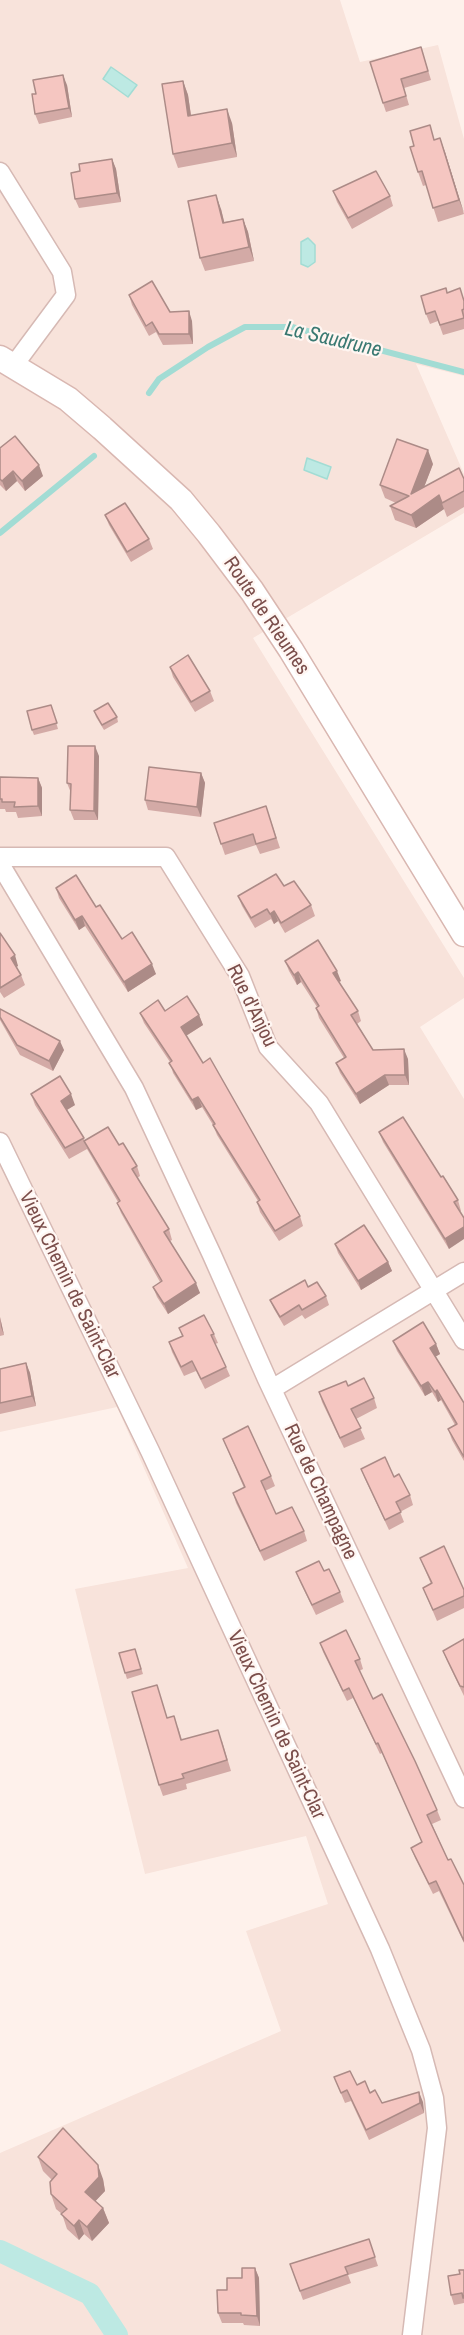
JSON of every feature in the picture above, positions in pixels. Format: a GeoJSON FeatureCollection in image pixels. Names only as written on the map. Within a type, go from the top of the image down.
{"type":"FeatureCollection","features":[{"type":"Feature","properties":{"kind":"main road","name":"Route de Rieumes"},"geometry":{"type":"LineString","coordinates":[[7,361],[68,399],[102,428],[180,500],[209,534],[252,591],[291,650],[464,934]]}},
{"type":"Feature","properties":{"kind":"street"},"geometry":{"type":"LineString","coordinates":[[0,172],[62,272],[66,295],[7,361]]}},
{"type":"Feature","properties":{"kind":"street","name":"Rue d'Anjou"},"geometry":{"type":"LineString","coordinates":[[0,857],[166,857],[240,976],[268,1047],[319,1103],[433,1289]]}},
{"type":"Feature","properties":{"kind":"street"},"geometry":{"type":"LineString","coordinates":[[0,864],[134,1088],[272,1389],[464,1272]]}},
{"type":"Feature","properties":{"kind":"street","name":"Vieux Chemin de Saint-Clar"},"geometry":{"type":"LineString","coordinates":[[0,1142],[150,1451],[380,1949],[421,2050],[434,2098],[437,2128],[412,2335]]}},
{"type":"Feature","properties":{"kind":"street"},"geometry":{"type":"LineString","coordinates":[[433,1289],[464,1340]]}},
{"type":"Feature","properties":{"kind":"street","name":"Rue de Champagne"},"geometry":{"type":"LineString","coordinates":[[272,1389],[464,1798]]}},
{"type":"Feature","properties":{"kind":"shaded area"},"geometry":{"type":"Polygon","coordinates":[[[0,0],[340,0],[360,62],[438,45],[464,139],[464,376],[416,364],[464,474],[464,513],[253,638],[464,978],[464,998],[420,1027],[464,1099],[464,2335],[0,2335],[0,2153],[281,2031],[246,1931],[328,1904],[306,1836],[145,1874],[75,1589],[188,1568],[117,1407],[0,1432],[0,1164],[2,1163],[0,1158],[0,0]]]}},
{"type":"Feature","properties":{"kind":"water"},"geometry":{"type":"Polygon","coordinates":[[[111,67],[137,85],[128,97],[103,79],[111,67]]]}},
{"type":"Feature","properties":{"kind":"water"},"geometry":{"type":"Polygon","coordinates":[[[308,238],[315,245],[315,262],[308,267],[301,264],[301,242],[308,238]]]}},
{"type":"Feature","properties":{"kind":"water"},"geometry":{"type":"Polygon","coordinates":[[[307,458],[331,467],[327,479],[304,470],[307,458]]]}},
{"type":"Feature","properties":{"kind":"building"},"geometry":{"type":"Polygon","coordinates":[[[421,47],[428,71],[401,79],[406,96],[383,103],[370,62],[421,47]]]}},
{"type":"Feature","properties":{"kind":"building"},"geometry":{"type":"Polygon","coordinates":[[[63,75],[69,108],[35,114],[32,94],[36,94],[33,80],[63,75]]]}},
{"type":"Feature","properties":{"kind":"building"},"geometry":{"type":"Polygon","coordinates":[[[183,81],[188,116],[227,109],[232,143],[173,154],[162,84],[183,81]]]}},
{"type":"Feature","properties":{"kind":"building"},"geometry":{"type":"Polygon","coordinates":[[[430,125],[434,140],[440,138],[459,200],[433,208],[422,171],[418,172],[410,147],[414,146],[410,131],[430,125]]]}},
{"type":"Feature","properties":{"kind":"building"},"geometry":{"type":"Polygon","coordinates":[[[112,159],[117,193],[75,199],[71,173],[80,171],[79,164],[112,159]]]}},
{"type":"Feature","properties":{"kind":"building"},"geometry":{"type":"Polygon","coordinates":[[[376,171],[390,196],[348,218],[333,191],[376,171]]]}},
{"type":"Feature","properties":{"kind":"building"},"geometry":{"type":"Polygon","coordinates":[[[216,195],[223,223],[243,219],[249,247],[200,258],[188,201],[216,195]]]}},
{"type":"Feature","properties":{"kind":"building"},"geometry":{"type":"Polygon","coordinates":[[[152,281],[170,312],[189,311],[189,334],[159,334],[152,322],[146,326],[129,295],[152,281]]]}},
{"type":"Feature","properties":{"kind":"building"},"geometry":{"type":"Polygon","coordinates":[[[446,288],[447,293],[460,288],[464,301],[462,310],[464,318],[440,325],[435,311],[426,314],[421,296],[446,288]]]}},
{"type":"Feature","properties":{"kind":"building"},"geometry":{"type":"Polygon","coordinates":[[[15,436],[39,465],[22,481],[13,471],[2,481],[0,479],[0,448],[15,436]]]}},
{"type":"Feature","properties":{"kind":"building"},"geometry":{"type":"Polygon","coordinates":[[[397,439],[428,450],[411,494],[459,468],[464,479],[464,491],[442,503],[439,495],[411,515],[390,506],[409,496],[380,485],[397,439]]]}},
{"type":"Feature","properties":{"kind":"building"},"geometry":{"type":"Polygon","coordinates":[[[125,503],[149,539],[127,552],[105,515],[125,503]]]}},
{"type":"Feature","properties":{"kind":"building"},"geometry":{"type":"Polygon","coordinates":[[[188,655],[210,691],[191,702],[170,667],[188,655]]]}},
{"type":"Feature","properties":{"kind":"building"},"geometry":{"type":"Polygon","coordinates":[[[108,703],[117,717],[102,725],[94,711],[108,703]]]}},
{"type":"Feature","properties":{"kind":"building"},"geometry":{"type":"Polygon","coordinates":[[[51,705],[57,723],[32,730],[27,711],[51,705]]]}},
{"type":"Feature","properties":{"kind":"building"},"geometry":{"type":"Polygon","coordinates":[[[68,746],[95,746],[94,811],[70,810],[71,784],[67,783],[68,746]]]}},
{"type":"Feature","properties":{"kind":"building"},"geometry":{"type":"Polygon","coordinates":[[[149,767],[201,773],[197,807],[145,800],[149,767]]]}},
{"type":"Feature","properties":{"kind":"building"},"geometry":{"type":"Polygon","coordinates":[[[0,777],[38,778],[38,806],[14,807],[15,802],[2,802],[0,777]]]}},
{"type":"Feature","properties":{"kind":"building"},"geometry":{"type":"Polygon","coordinates":[[[266,806],[276,838],[256,844],[253,834],[221,844],[214,823],[266,806]]]}},
{"type":"Feature","properties":{"kind":"building"},"geometry":{"type":"Polygon","coordinates":[[[276,874],[284,886],[294,881],[311,905],[281,923],[274,911],[270,914],[267,909],[251,918],[238,896],[276,874]]]}},
{"type":"Feature","properties":{"kind":"building"},"geometry":{"type":"Polygon","coordinates":[[[76,875],[96,907],[100,905],[122,939],[132,932],[152,964],[124,982],[82,916],[75,920],[56,888],[76,875]]]}},
{"type":"Feature","properties":{"kind":"building"},"geometry":{"type":"Polygon","coordinates":[[[0,933],[15,955],[11,958],[21,975],[0,988],[0,933]]]}},
{"type":"Feature","properties":{"kind":"building"},"geometry":{"type":"Polygon","coordinates":[[[318,940],[337,971],[333,973],[358,1011],[351,1015],[373,1050],[404,1049],[405,1075],[385,1075],[356,1094],[336,1063],[346,1057],[316,1008],[319,1006],[298,972],[294,975],[285,961],[318,940]]]}},
{"type":"Feature","properties":{"kind":"building"},"geometry":{"type":"Polygon","coordinates":[[[187,996],[199,1015],[181,1027],[203,1063],[210,1058],[300,1216],[275,1231],[257,1202],[260,1200],[213,1125],[215,1124],[198,1097],[192,1100],[169,1063],[172,1061],[140,1013],[158,1000],[165,1011],[187,996]]]}},
{"type":"Feature","properties":{"kind":"building"},"geometry":{"type":"Polygon","coordinates":[[[0,1009],[60,1041],[49,1061],[17,1045],[0,1017],[0,1009]]]}},
{"type":"Feature","properties":{"kind":"building"},"geometry":{"type":"Polygon","coordinates":[[[60,1076],[71,1094],[61,1101],[84,1138],[65,1148],[31,1094],[60,1076]]]}},
{"type":"Feature","properties":{"kind":"building"},"geometry":{"type":"Polygon","coordinates":[[[403,1117],[458,1200],[454,1202],[464,1218],[464,1227],[445,1239],[379,1132],[403,1117]]]}},
{"type":"Feature","properties":{"kind":"building"},"geometry":{"type":"Polygon","coordinates":[[[108,1127],[119,1145],[123,1143],[137,1166],[132,1169],[169,1229],[164,1232],[196,1283],[164,1304],[153,1287],[162,1281],[117,1203],[120,1201],[84,1141],[108,1127]]]}},
{"type":"Feature","properties":{"kind":"building"},"geometry":{"type":"Polygon","coordinates":[[[364,1225],[388,1262],[358,1281],[335,1244],[364,1225]]]}},
{"type":"Feature","properties":{"kind":"building"},"geometry":{"type":"Polygon","coordinates":[[[305,1280],[308,1287],[317,1282],[326,1296],[302,1310],[299,1305],[280,1317],[270,1300],[305,1280]]]}},
{"type":"Feature","properties":{"kind":"building"},"geometry":{"type":"Polygon","coordinates":[[[204,1315],[214,1334],[211,1335],[226,1367],[201,1379],[192,1361],[181,1367],[169,1342],[183,1336],[179,1328],[204,1315]]]}},
{"type":"Feature","properties":{"kind":"building"},"geometry":{"type":"Polygon","coordinates":[[[423,1322],[436,1344],[430,1348],[464,1403],[464,1457],[448,1429],[457,1424],[437,1390],[435,1392],[428,1382],[421,1386],[393,1341],[423,1322]]]}},
{"type":"Feature","properties":{"kind":"building"},"geometry":{"type":"Polygon","coordinates":[[[26,1363],[32,1396],[0,1403],[0,1369],[26,1363]]]}},
{"type":"Feature","properties":{"kind":"building"},"geometry":{"type":"Polygon","coordinates":[[[364,1378],[374,1398],[351,1409],[361,1428],[340,1438],[319,1392],[346,1381],[348,1386],[364,1378]]]}},
{"type":"Feature","properties":{"kind":"building"},"geometry":{"type":"Polygon","coordinates":[[[248,1426],[271,1476],[261,1481],[276,1514],[292,1507],[304,1531],[260,1551],[233,1493],[245,1487],[223,1439],[248,1426]]]}},
{"type":"Feature","properties":{"kind":"building"},"geometry":{"type":"Polygon","coordinates":[[[385,1457],[394,1477],[399,1474],[410,1495],[396,1502],[401,1512],[385,1520],[361,1469],[385,1457]]]}},
{"type":"Feature","properties":{"kind":"building"},"geometry":{"type":"Polygon","coordinates":[[[444,1546],[464,1590],[464,1596],[433,1610],[423,1588],[432,1583],[420,1558],[444,1546]]]}},
{"type":"Feature","properties":{"kind":"building"},"geometry":{"type":"Polygon","coordinates":[[[319,1561],[324,1571],[329,1569],[340,1592],[312,1605],[296,1572],[319,1561]]]}},
{"type":"Feature","properties":{"kind":"building"},"geometry":{"type":"Polygon","coordinates":[[[346,1630],[360,1659],[355,1661],[373,1699],[382,1694],[437,1810],[427,1815],[448,1860],[451,1859],[464,1885],[464,1941],[436,1881],[429,1884],[411,1848],[422,1842],[378,1743],[376,1744],[349,1688],[343,1691],[320,1643],[346,1630]]]}},
{"type":"Feature","properties":{"kind":"building"},"geometry":{"type":"Polygon","coordinates":[[[464,1639],[464,1687],[460,1686],[443,1651],[464,1639]]]}},
{"type":"Feature","properties":{"kind":"building"},"geometry":{"type":"Polygon","coordinates":[[[135,1649],[141,1669],[125,1673],[119,1653],[135,1649]]]}},
{"type":"Feature","properties":{"kind":"building"},"geometry":{"type":"Polygon","coordinates":[[[157,1685],[167,1718],[174,1716],[181,1740],[218,1730],[227,1760],[182,1774],[184,1778],[159,1785],[132,1692],[157,1685]]]}},
{"type":"Feature","properties":{"kind":"building"},"geometry":{"type":"Polygon","coordinates":[[[350,2071],[357,2085],[365,2081],[370,2093],[375,2090],[382,2103],[419,2092],[420,2103],[366,2130],[347,2090],[341,2093],[334,2077],[350,2071]]]}},
{"type":"Feature","properties":{"kind":"building"},"geometry":{"type":"Polygon","coordinates":[[[63,2128],[98,2165],[99,2177],[85,2192],[103,2208],[87,2227],[79,2220],[74,2226],[61,2214],[67,2209],[51,2194],[50,2182],[57,2174],[38,2157],[63,2128]]]}},
{"type":"Feature","properties":{"kind":"building"},"geometry":{"type":"Polygon","coordinates":[[[369,2239],[375,2257],[345,2267],[348,2274],[300,2291],[290,2264],[369,2239]]]}},
{"type":"Feature","properties":{"kind":"building"},"geometry":{"type":"Polygon","coordinates":[[[242,2268],[255,2268],[257,2316],[218,2313],[217,2290],[227,2290],[227,2278],[242,2278],[242,2268]]]}},
{"type":"Feature","properties":{"kind":"building"},"geometry":{"type":"Polygon","coordinates":[[[459,2270],[464,2270],[464,2298],[462,2293],[451,2295],[448,2276],[460,2274],[459,2270]]]}},
{"type":"Feature","properties":{"kind":"waterway","name":"La Saudrune"},"geometry":{"type":"LineString","coordinates":[[149,393],[159,379],[208,347],[245,327],[292,327],[464,372]]}},
{"type":"Feature","properties":{"kind":"waterway","name":"La Saudrune"},"geometry":{"type":"LineString","coordinates":[[0,533],[94,456]]}},
{"type":"Feature","properties":{"kind":"waterway"},"geometry":{"type":"LineString","coordinates":[[0,2251],[90,2294],[117,2335]]}}]}
